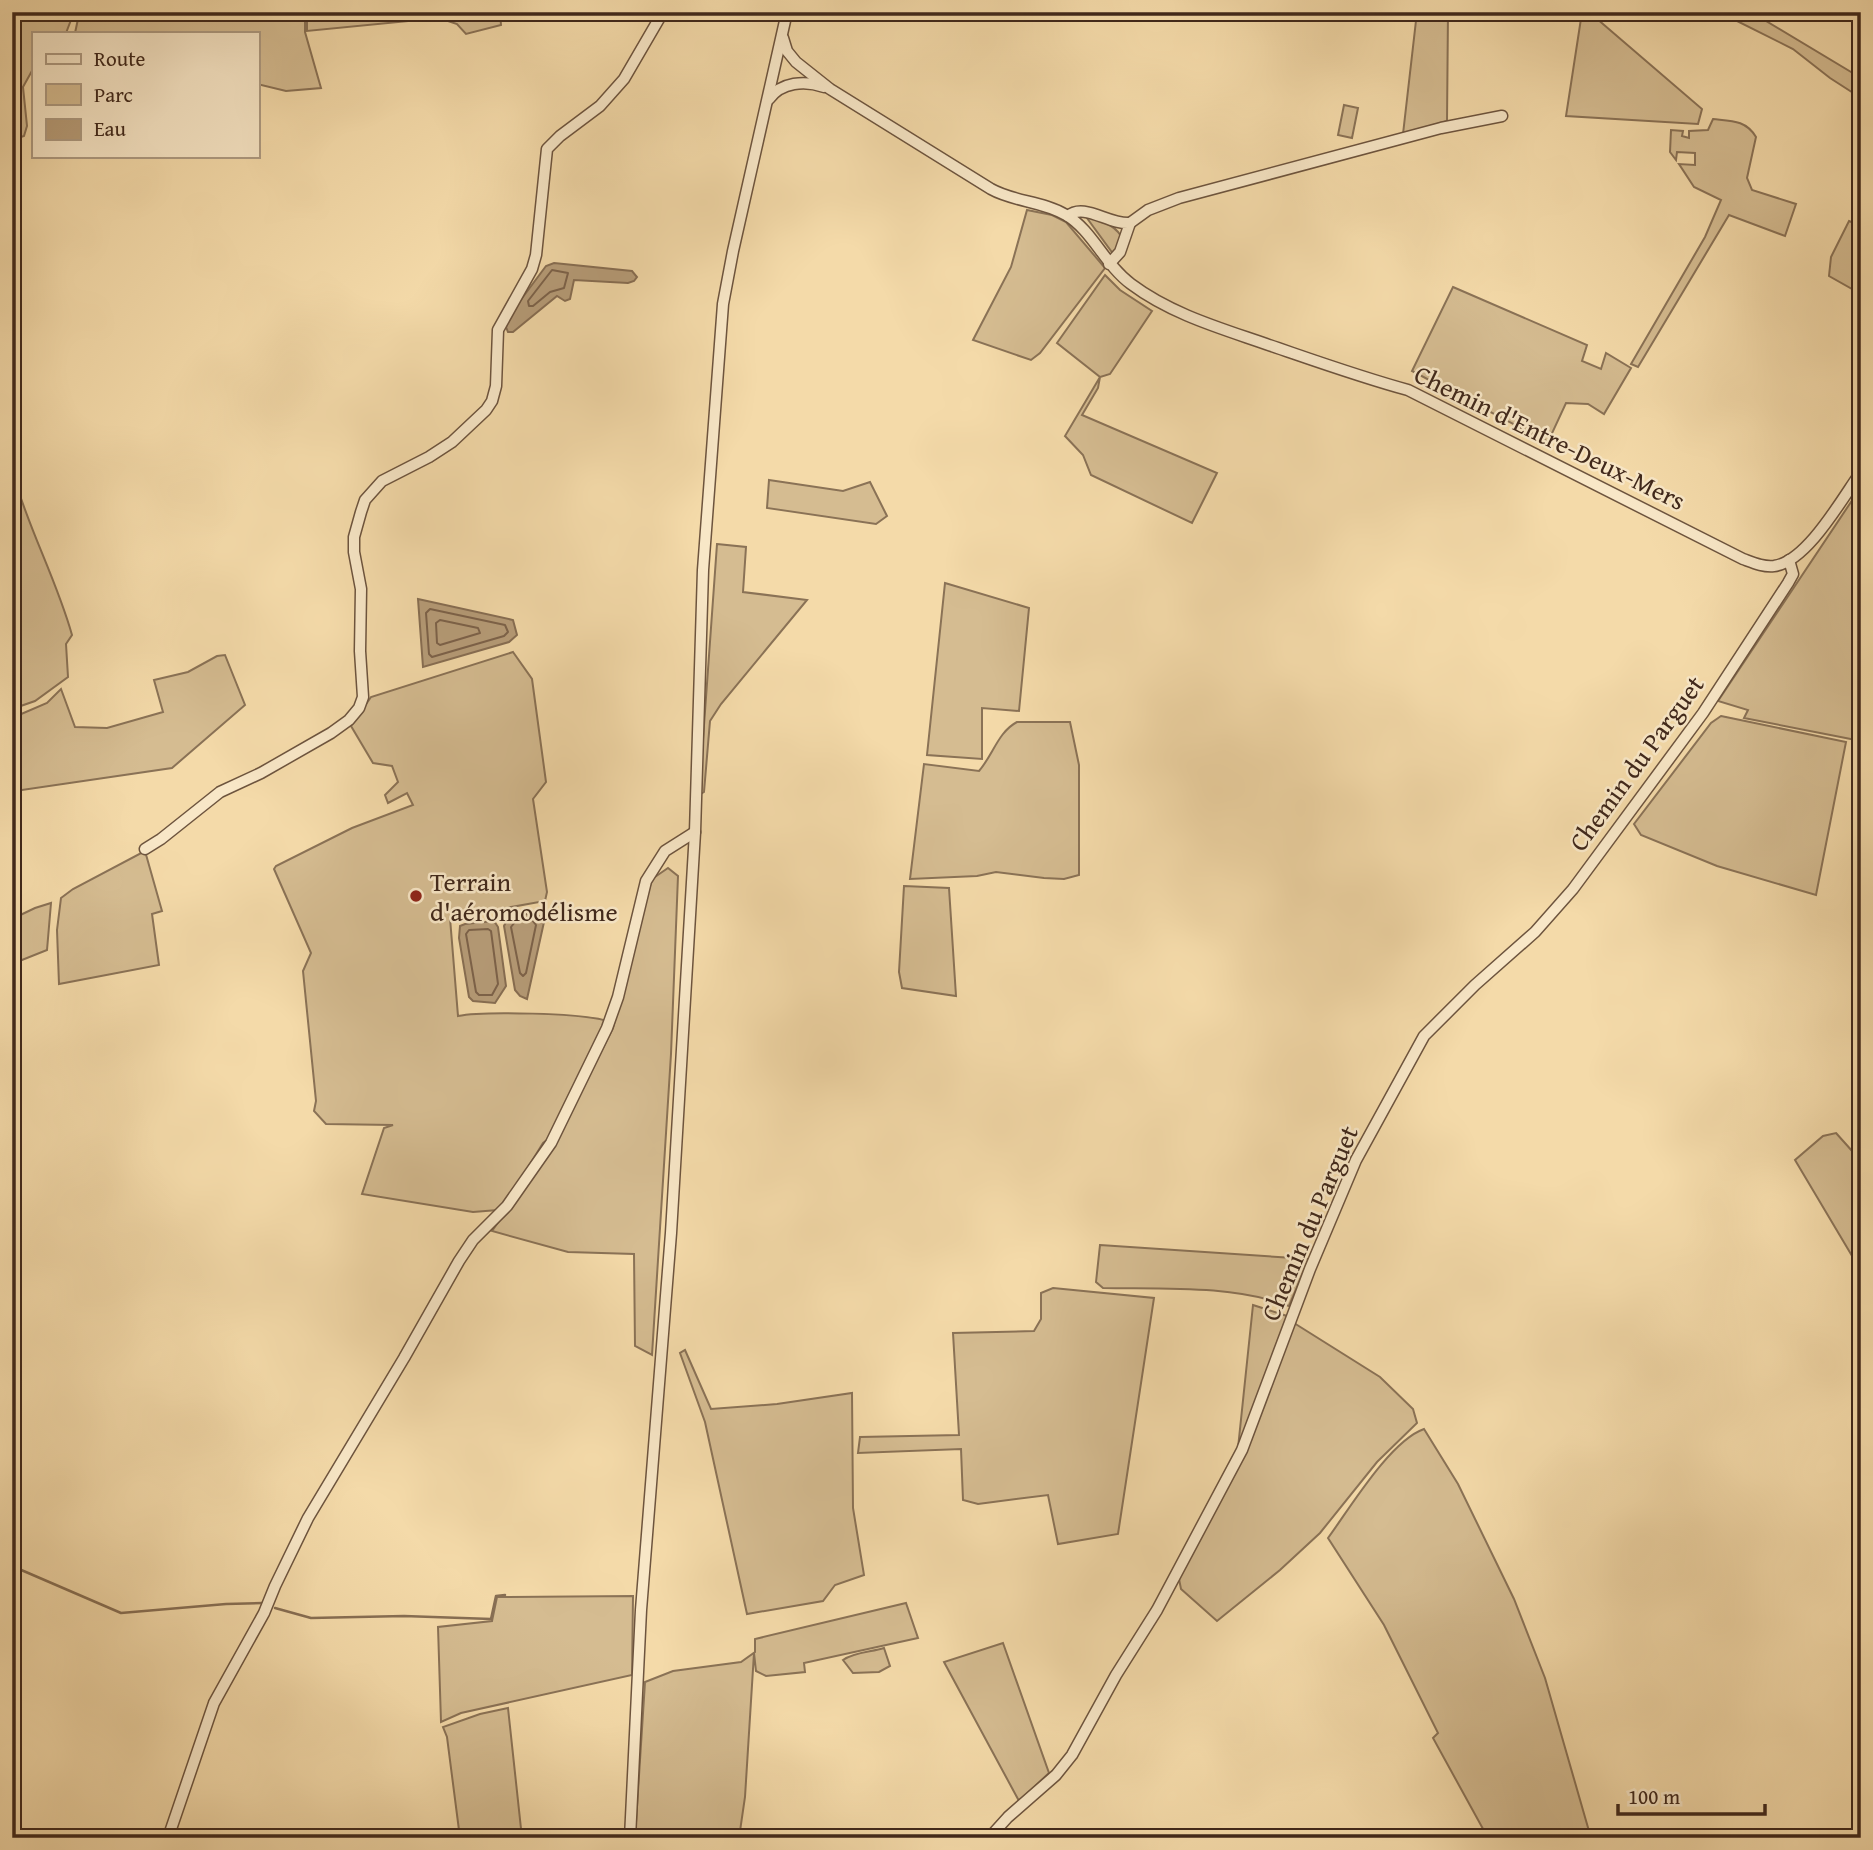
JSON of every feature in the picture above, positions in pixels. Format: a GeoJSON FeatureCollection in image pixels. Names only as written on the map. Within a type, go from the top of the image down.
{"type":"FeatureCollection","features":[{"type":"Feature","properties":{"kind":"street"},"geometry":{"type":"LineString","coordinates":[[145,849],[220,792],[261,773],[331,733],[349,720],[359,708],[363,697],[360,651],[361,589],[354,537],[365,500],[382,481],[452,442],[478,420],[492,401],[496,386],[498,330],[523,288],[536,255],[547,149],[600,106],[624,79],[663,12]]}},
{"type":"Feature","properties":{"kind":"street"},"geometry":{"type":"LineString","coordinates":[[630,1838],[640,1623],[671,1233],[695,832],[703,570],[723,304],[787,12]]}},
{"type":"Feature","properties":{"kind":"street","name":"Chemin d'Entre-Deux-Mers"},"geometry":{"type":"LineString","coordinates":[[782,36],[787,51],[830,89],[1003,196],[1050,207],[1068,216],[1086,232],[1109,264],[1130,284],[1194,319],[1367,379],[1408,390],[1760,566],[1777,566],[1789,560]]}},
{"type":"Feature","properties":{"kind":"street","name":"Chemin d'Entre-Deux-Mers"},"geometry":{"type":"LineString","coordinates":[[810,74],[783,66],[774,70],[785,82],[815,84],[830,89]]}},
{"type":"Feature","properties":{"kind":"street"},"geometry":{"type":"LineString","coordinates":[[768,101],[783,88],[797,84]]}},
{"type":"Feature","properties":{"kind":"street"},"geometry":{"type":"LineString","coordinates":[[1068,216],[1072,212],[1082,210],[1119,224],[1130,223],[1148,210],[1179,198],[1441,128],[1502,116]]}},
{"type":"Feature","properties":{"kind":"street"},"geometry":{"type":"LineString","coordinates":[[1109,264],[1120,252],[1130,223]]}},
{"type":"Feature","properties":{"kind":"street"},"geometry":{"type":"LineString","coordinates":[[1789,560],[1821,531],[1861,472]]}},
{"type":"Feature","properties":{"kind":"street","name":"Chemin du Parguet"},"geometry":{"type":"LineString","coordinates":[[989,1838],[1008,1817],[1056,1775],[1072,1755],[1116,1675],[1157,1610],[1242,1450],[1310,1269],[1351,1171],[1424,1036],[1475,985],[1535,932],[1573,890],[1703,713],[1788,583],[1793,574],[1789,560]]}},
{"type":"Feature","properties":{"kind":"street"},"geometry":{"type":"LineString","coordinates":[[168,1838],[214,1703],[264,1613],[302,1528],[459,1261],[473,1240],[507,1206],[551,1143],[607,1028],[618,997],[646,881],[665,851],[695,832]]}},
{"type":"Feature","properties":{"kind":"street"},"geometry":{"type":"LineString","coordinates":[[12,1833],[16,1838]]}},
{"type":"Feature","properties":{"kind":"green space"},"geometry":{"type":"Polygon","coordinates":[[[12,12],[74,12],[66,32],[32,32],[32,71],[23,87],[27,126],[24,136],[12,140],[12,12]]]}},
{"type":"Feature","properties":{"kind":"green space"},"geometry":{"type":"Polygon","coordinates":[[[83,12],[305,12],[305,32],[321,88],[286,91],[259,84],[259,32],[75,32],[78,19],[83,12]]]}},
{"type":"Feature","properties":{"kind":"green space"},"geometry":{"type":"Polygon","coordinates":[[[307,12],[500,12],[501,25],[466,34],[457,24],[439,18],[307,31],[307,12]]]}},
{"type":"Feature","properties":{"kind":"green space"},"geometry":{"type":"Polygon","coordinates":[[[1417,12],[1448,12],[1447,121],[1403,134],[1417,12]]]}},
{"type":"Feature","properties":{"kind":"green space"},"geometry":{"type":"Polygon","coordinates":[[[1582,12],[1589,12],[1702,109],[1698,124],[1566,116],[1582,12]]]}},
{"type":"Feature","properties":{"kind":"green space"},"geometry":{"type":"Polygon","coordinates":[[[1719,12],[1751,12],[1861,78],[1861,98],[1793,49],[1719,12]]]}},
{"type":"Feature","properties":{"kind":"green space"},"geometry":{"type":"Polygon","coordinates":[[[1344,105],[1358,108],[1352,138],[1338,135],[1344,105]]]}},
{"type":"Feature","properties":{"kind":"green space"},"geometry":{"type":"Polygon","coordinates":[[[1713,119],[1743,124],[1756,137],[1747,178],[1752,190],[1796,204],[1785,236],[1729,215],[1638,367],[1631,364],[1705,237],[1721,200],[1694,187],[1679,164],[1695,165],[1695,153],[1677,152],[1676,160],[1670,152],[1671,130],[1683,131],[1682,136],[1689,138],[1689,131],[1708,130],[1713,119]]]}},
{"type":"Feature","properties":{"kind":"green space"},"geometry":{"type":"Polygon","coordinates":[[[1027,210],[1052,215],[1066,222],[1105,268],[1040,353],[1031,360],[973,340],[1011,267],[1027,210]]]}},
{"type":"Feature","properties":{"kind":"green space"},"geometry":{"type":"Polygon","coordinates":[[[1084,214],[1109,225],[1121,236],[1114,255],[1084,214]]]}},
{"type":"Feature","properties":{"kind":"green space"},"geometry":{"type":"Polygon","coordinates":[[[1849,221],[1861,226],[1861,294],[1829,276],[1831,257],[1849,221]]]}},
{"type":"Feature","properties":{"kind":"green space"},"geometry":{"type":"Polygon","coordinates":[[[1105,275],[1120,290],[1152,311],[1110,374],[1100,377],[1057,343],[1105,275]]]}},
{"type":"Feature","properties":{"kind":"green space"},"geometry":{"type":"Polygon","coordinates":[[[1453,287],[1587,345],[1582,361],[1601,369],[1606,353],[1631,368],[1604,414],[1588,404],[1566,403],[1548,442],[1412,371],[1453,287]]]}},
{"type":"Feature","properties":{"kind":"green space"},"geometry":{"type":"Polygon","coordinates":[[[1100,377],[1098,388],[1082,415],[1217,473],[1192,523],[1091,475],[1083,455],[1065,436],[1100,377]]]}},
{"type":"Feature","properties":{"kind":"green space"},"geometry":{"type":"Polygon","coordinates":[[[12,470],[72,635],[66,644],[68,677],[35,701],[12,709],[12,470]]]}},
{"type":"Feature","properties":{"kind":"green space"},"geometry":{"type":"Polygon","coordinates":[[[769,480],[843,491],[870,482],[887,516],[876,524],[767,508],[769,480]]]}},
{"type":"Feature","properties":{"kind":"green space"},"geometry":{"type":"Polygon","coordinates":[[[1861,487],[1861,741],[1744,718],[1748,710],[1718,701],[1861,487]]]}},
{"type":"Feature","properties":{"kind":"green space"},"geometry":{"type":"Polygon","coordinates":[[[717,544],[746,547],[743,592],[807,600],[710,721],[704,792],[699,795],[717,544]]]}},
{"type":"Feature","properties":{"kind":"green space"},"geometry":{"type":"Polygon","coordinates":[[[945,583],[1029,608],[1019,711],[982,708],[982,759],[927,755],[945,583]]]}},
{"type":"Feature","properties":{"kind":"green space"},"geometry":{"type":"Polygon","coordinates":[[[513,652],[532,679],[546,782],[533,799],[547,892],[545,901],[450,918],[458,1016],[532,1014],[577,1016],[607,1021],[550,1138],[543,1143],[498,1210],[473,1212],[362,1194],[384,1128],[393,1125],[326,1124],[314,1111],[316,1101],[303,971],[311,953],[274,869],[352,828],[413,805],[407,793],[388,803],[385,795],[398,782],[392,766],[373,763],[351,726],[371,697],[513,652]]]}},
{"type":"Feature","properties":{"kind":"green space"},"geometry":{"type":"Polygon","coordinates":[[[225,655],[245,705],[172,768],[22,790],[13,784],[12,718],[47,703],[61,689],[75,727],[107,728],[163,712],[154,680],[188,672],[217,656],[225,655]]]}},
{"type":"Feature","properties":{"kind":"green space"},"geometry":{"type":"Polygon","coordinates":[[[1721,716],[1846,742],[1816,895],[1717,866],[1641,835],[1634,824],[1711,723],[1721,716]]]}},
{"type":"Feature","properties":{"kind":"green space"},"geometry":{"type":"Polygon","coordinates":[[[1017,722],[1070,722],[1079,765],[1079,875],[1064,879],[996,872],[977,876],[910,879],[924,764],[979,771],[1000,738],[1017,722]]]}},
{"type":"Feature","properties":{"kind":"green space"},"geometry":{"type":"Polygon","coordinates":[[[145,851],[162,911],[152,914],[159,965],[59,984],[57,930],[61,898],[145,851]]]}},
{"type":"Feature","properties":{"kind":"green space"},"geometry":{"type":"Polygon","coordinates":[[[668,868],[678,876],[671,1054],[652,1355],[635,1346],[634,1254],[568,1252],[492,1231],[555,1142],[613,1028],[652,879],[668,868]]]}},
{"type":"Feature","properties":{"kind":"green space"},"geometry":{"type":"Polygon","coordinates":[[[904,886],[949,888],[956,996],[902,988],[899,972],[904,886]]]}},
{"type":"Feature","properties":{"kind":"green space"},"geometry":{"type":"Polygon","coordinates":[[[51,903],[47,950],[12,964],[12,919],[51,903]]]}},
{"type":"Feature","properties":{"kind":"green space"},"geometry":{"type":"Polygon","coordinates":[[[1836,1133],[1861,1161],[1861,1271],[1795,1160],[1823,1136],[1836,1133]]]}},
{"type":"Feature","properties":{"kind":"green space"},"geometry":{"type":"Polygon","coordinates":[[[1100,1245],[1309,1259],[1289,1306],[1245,1294],[1221,1291],[1103,1288],[1096,1282],[1100,1245]]]}},
{"type":"Feature","properties":{"kind":"green space"},"geometry":{"type":"Polygon","coordinates":[[[1053,1288],[1154,1298],[1118,1534],[1058,1544],[1048,1495],[978,1504],[963,1500],[961,1449],[858,1453],[860,1437],[959,1435],[953,1333],[1034,1331],[1041,1319],[1041,1293],[1053,1288]]]}},
{"type":"Feature","properties":{"kind":"green space"},"geometry":{"type":"Polygon","coordinates":[[[1253,1305],[1287,1316],[1238,1448],[1253,1305]]]}},
{"type":"Feature","properties":{"kind":"green space"},"geometry":{"type":"Polygon","coordinates":[[[1294,1323],[1380,1377],[1413,1409],[1417,1423],[1377,1462],[1320,1533],[1280,1570],[1217,1621],[1181,1589],[1179,1579],[1294,1323]]]}},
{"type":"Feature","properties":{"kind":"green space"},"geometry":{"type":"Polygon","coordinates":[[[685,1350],[711,1409],[777,1404],[852,1393],[853,1508],[864,1575],[835,1585],[823,1601],[747,1614],[705,1422],[680,1353],[685,1350]]]}},
{"type":"Feature","properties":{"kind":"green space"},"geometry":{"type":"Polygon","coordinates":[[[1424,1429],[1458,1484],[1514,1599],[1545,1678],[1591,1838],[1488,1838],[1433,1738],[1438,1733],[1384,1625],[1328,1538],[1384,1461],[1411,1436],[1424,1429]]]}},
{"type":"Feature","properties":{"kind":"green space"},"geometry":{"type":"Polygon","coordinates":[[[633,1596],[632,1675],[461,1713],[441,1722],[438,1627],[492,1621],[497,1597],[633,1596]]]}},
{"type":"Feature","properties":{"kind":"green space"},"geometry":{"type":"Polygon","coordinates":[[[906,1603],[918,1638],[804,1663],[805,1672],[766,1676],[756,1671],[754,1653],[745,1797],[739,1838],[635,1838],[645,1682],[673,1671],[741,1662],[755,1652],[755,1639],[906,1603]]]}},
{"type":"Feature","properties":{"kind":"green space"},"geometry":{"type":"Polygon","coordinates":[[[1003,1643],[1049,1773],[1019,1801],[944,1662],[1003,1643]]]}},
{"type":"Feature","properties":{"kind":"green space"},"geometry":{"type":"Polygon","coordinates":[[[884,1648],[890,1666],[879,1672],[853,1673],[843,1660],[847,1657],[884,1648]]]}},
{"type":"Feature","properties":{"kind":"green space"},"geometry":{"type":"Polygon","coordinates":[[[508,1708],[522,1838],[460,1838],[447,1737],[443,1727],[508,1708]]]}},
{"type":"Feature","properties":{"kind":"water"},"geometry":{"type":"Polygon","coordinates":[[[554,263],[632,271],[637,277],[628,283],[574,280],[570,299],[565,301],[557,296],[513,332],[508,332],[506,327],[514,309],[546,266],[554,263]]]}},
{"type":"Feature","properties":{"kind":"water"},"geometry":{"type":"Polygon","coordinates":[[[418,599],[513,620],[517,635],[509,642],[423,667],[418,599]]]}},
{"type":"Feature","properties":{"kind":"water"},"geometry":{"type":"Polygon","coordinates":[[[536,913],[544,922],[527,999],[515,990],[504,926],[509,916],[536,913]]]}},
{"type":"Feature","properties":{"kind":"water"},"geometry":{"type":"Polygon","coordinates":[[[494,921],[498,927],[506,986],[495,1003],[473,1001],[469,997],[459,938],[460,926],[494,921]]]}},
{"type":"Feature","properties":{"kind":"waterway"},"geometry":{"type":"LineString","coordinates":[[12,1566],[121,1613],[263,1603]]}},
{"type":"Feature","properties":{"kind":"waterway"},"geometry":{"type":"LineString","coordinates":[[275,1608],[311,1618],[404,1616],[491,1619],[496,1596],[505,1595]]}},
{"type":"Feature","properties":{"kind":"place","name":"Terrain d'aéromodélisme"},"geometry":{"type":"Point","coordinates":[416,896]}}]}
